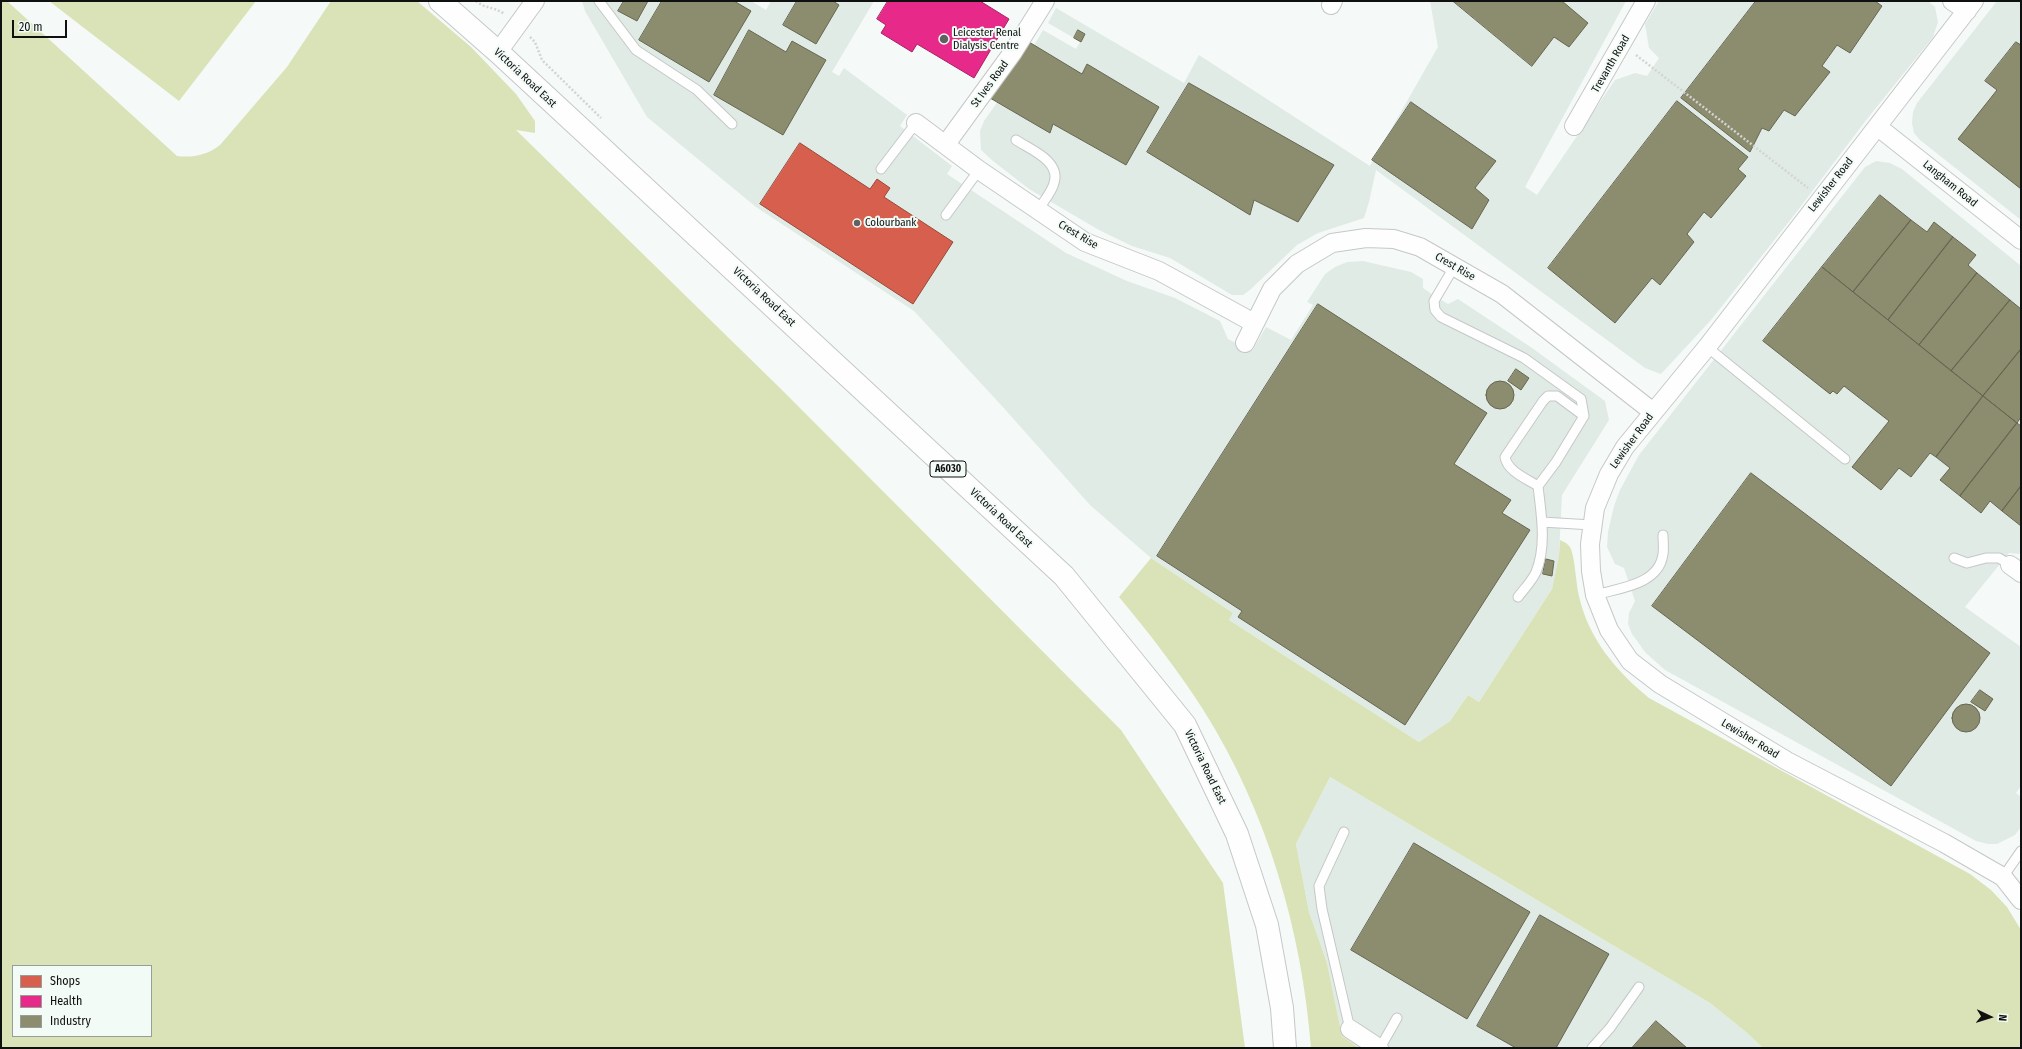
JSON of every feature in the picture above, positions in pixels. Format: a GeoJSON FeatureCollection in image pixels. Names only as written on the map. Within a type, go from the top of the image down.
{"type":"FeatureCollection","features":[{"type":"Feature","properties":{"kind":"highway","name":"Victoria Road East"},"geometry":{"type":"LineString","coordinates":[[440,1],[498,52],[1064,576],[1185,725],[1237,834],[1267,925],[1282,1008],[1285,1048]]}},
{"type":"Feature","properties":{"kind":"street"},"geometry":{"type":"LineString","coordinates":[[498,52],[535,1]]}},
{"type":"Feature","properties":{"kind":"street","name":"St Ives Road"},"geometry":{"type":"LineString","coordinates":[[946,144],[1013,52],[1045,1]]}},
{"type":"Feature","properties":{"kind":"street","name":"Trevanth Road"},"geometry":{"type":"LineString","coordinates":[[1574,126],[1646,1]]}},
{"type":"Feature","properties":{"kind":"street"},"geometry":{"type":"LineString","coordinates":[[1952,1],[1970,6]]}},
{"type":"Feature","properties":{"kind":"street","name":"Lewisher Road"},"geometry":{"type":"LineString","coordinates":[[1970,6],[1707,347],[1625,448],[1609,474],[1595,508],[1592,525],[1591,571],[1595,595],[1609,630],[1630,661],[1660,684],[1787,760],[1944,843],[2003,877],[2021,900]]}},
{"type":"Feature","properties":{"kind":"street","name":"Crest Rise"},"geometry":{"type":"LineString","coordinates":[[916,123],[979,170],[1085,242],[1159,271],[1254,323]]}},
{"type":"Feature","properties":{"kind":"street","name":"Langham Road"},"geometry":{"type":"LineString","coordinates":[[1878,126],[2021,240]]}},
{"type":"Feature","properties":{"kind":"street","name":"Crest Rise"},"geometry":{"type":"LineString","coordinates":[[1245,343],[1272,289],[1297,264],[1332,243],[1366,238],[1394,239],[1420,247],[1502,294],[1653,412]]}},
{"type":"Feature","properties":{"kind":"street"},"geometry":{"type":"LineString","coordinates":[[1350,1029],[1379,1048]]}},
{"type":"Feature","properties":{"kind":"lane"},"geometry":{"type":"LineString","coordinates":[[599,1],[636,50],[697,90],[732,124]]}},
{"type":"Feature","properties":{"kind":"lane"},"geometry":{"type":"LineString","coordinates":[[881,169],[916,123]]}},
{"type":"Feature","properties":{"kind":"lane"},"geometry":{"type":"LineString","coordinates":[[1016,140],[1049,161],[1055,171],[1054,183],[1038,210]]}},
{"type":"Feature","properties":{"kind":"lane"},"geometry":{"type":"LineString","coordinates":[[946,215],[979,170]]}},
{"type":"Feature","properties":{"kind":"lane"},"geometry":{"type":"LineString","coordinates":[[1454,267],[1434,301],[1435,310],[1441,317],[1524,358],[1581,399],[1584,416],[1556,462],[1538,486],[1542,522],[1541,546],[1536,572],[1518,597]]}},
{"type":"Feature","properties":{"kind":"lane"},"geometry":{"type":"LineString","coordinates":[[1707,347],[1844,459]]}},
{"type":"Feature","properties":{"kind":"lane"},"geometry":{"type":"LineString","coordinates":[[1538,486],[1510,468],[1506,463],[1505,458],[1509,451],[1548,396],[1557,396],[1584,416]]}},
{"type":"Feature","properties":{"kind":"lane"},"geometry":{"type":"LineString","coordinates":[[1542,522],[1592,525]]}},
{"type":"Feature","properties":{"kind":"lane"},"geometry":{"type":"LineString","coordinates":[[1595,595],[1644,581],[1656,572],[1663,555],[1663,535]]}},
{"type":"Feature","properties":{"kind":"lane"},"geometry":{"type":"LineString","coordinates":[[1954,558],[1967,563],[1986,558],[1999,558],[2016,569]]}},
{"type":"Feature","properties":{"kind":"lane"},"geometry":{"type":"LineString","coordinates":[[1344,832],[1319,886],[1322,909],[1350,1029]]}},
{"type":"Feature","properties":{"kind":"lane"},"geometry":{"type":"LineString","coordinates":[[2003,877],[2021,851]]}},
{"type":"Feature","properties":{"kind":"lane"},"geometry":{"type":"LineString","coordinates":[[1592,1048],[1610,1028],[1639,987]]}},
{"type":"Feature","properties":{"kind":"lane"},"geometry":{"type":"LineString","coordinates":[[1379,1048],[1397,1018]]}},
{"type":"Feature","properties":{"kind":"path"},"geometry":{"type":"LineString","coordinates":[[1622,45],[1821,198]]}},
{"type":"Feature","properties":{"kind":"shaded area"},"geometry":{"type":"Polygon","coordinates":[[[582,1],[751,1],[766,10],[771,1],[874,1],[832,72],[839,76],[844,68],[907,115],[900,126],[952,166],[947,174],[1066,253],[1127,281],[1175,298],[1220,321],[1228,339],[1252,351],[1266,327],[1291,340],[1313,305],[1307,302],[1325,274],[1335,267],[1347,262],[1363,261],[1411,272],[1423,279],[1423,288],[1436,297],[1448,304],[1458,299],[1532,348],[1605,401],[1609,420],[1562,495],[1559,555],[1552,589],[1479,702],[1468,695],[1450,721],[1419,742],[1229,620],[1233,613],[1151,558],[1090,505],[1002,406],[914,311],[756,207],[647,117],[585,11],[582,1]]]}},
{"type":"Feature","properties":{"kind":"shaded area"},"geometry":{"type":"Polygon","coordinates":[[[1430,1],[1626,1],[1525,187],[1537,195],[1615,80],[1635,73],[1647,76],[1659,58],[1649,48],[1645,24],[1659,1],[1928,1],[1935,7],[1938,22],[1933,37],[1867,119],[1795,214],[1711,320],[1661,374],[1645,368],[1376,170],[1364,218],[1318,233],[1297,245],[1251,289],[1243,295],[1232,295],[1170,258],[1132,246],[1099,230],[1029,189],[981,150],[980,131],[984,121],[1018,73],[1043,30],[1076,49],[1085,34],[1078,30],[1074,38],[1048,23],[1056,8],[1184,83],[1199,55],[1370,166],[1438,47],[1430,1]]]}},
{"type":"Feature","properties":{"kind":"shaded area"},"geometry":{"type":"Polygon","coordinates":[[[1997,1],[2021,1],[2021,220],[1920,140],[1914,133],[1912,123],[1913,112],[1917,103],[1997,1]]]}},
{"type":"Feature","properties":{"kind":"shaded area"},"geometry":{"type":"Polygon","coordinates":[[[1876,161],[1890,163],[1902,169],[2021,266],[2021,551],[2019,554],[2009,553],[1965,607],[2021,647],[2021,786],[2016,793],[2021,797],[2021,827],[2015,835],[1997,844],[1988,844],[1976,841],[1665,670],[1645,652],[1632,634],[1628,624],[1629,613],[1635,601],[1624,568],[1615,564],[1607,547],[1608,532],[1614,506],[1620,490],[1639,455],[1865,167],[1876,161]]]}},
{"type":"Feature","properties":{"kind":"shaded area"},"geometry":{"type":"Polygon","coordinates":[[[1330,777],[1710,1003],[1763,1048],[1359,1048],[1342,1036],[1327,963],[1309,912],[1296,844],[1330,777]]]}},
{"type":"Feature","properties":{"kind":"green space"},"geometry":{"type":"Polygon","coordinates":[[[1,1],[7,1],[177,156],[188,157],[200,155],[220,145],[287,67],[331,1],[417,1],[471,47],[516,94],[535,121],[535,133],[516,130],[782,390],[1121,730],[1223,883],[1245,1048],[1,1048],[1,1]]]}},
{"type":"Feature","properties":{"kind":"green space"},"geometry":{"type":"Polygon","coordinates":[[[49,1],[256,1],[179,101],[49,1]]]}},
{"type":"Feature","properties":{"kind":"green space"},"geometry":{"type":"Polygon","coordinates":[[[1560,540],[1568,544],[1572,551],[1578,591],[1583,611],[1596,640],[1625,677],[1649,698],[1970,874],[1991,890],[2007,907],[2021,930],[2021,1048],[1763,1048],[1710,1003],[1330,777],[1296,844],[1309,912],[1327,963],[1342,1036],[1359,1048],[1311,1048],[1299,960],[1290,916],[1278,873],[1246,789],[1226,749],[1204,711],[1163,652],[1119,597],[1151,558],[1233,613],[1229,620],[1419,742],[1450,721],[1468,695],[1479,702],[1552,589],[1559,555],[1560,540]]]}},
{"type":"Feature","properties":{"kind":"building: Shops","name":"Colourbank"},"geometry":{"type":"Polygon","coordinates":[[[800,143],[870,189],[877,179],[890,188],[884,197],[953,242],[913,304],[760,204],[800,143]]]}},
{"type":"Feature","properties":{"kind":"building: Health","name":"Leicester Renal Dialysis Centre"},"geometry":{"type":"Polygon","coordinates":[[[888,1],[980,1],[1009,19],[974,78],[917,44],[912,52],[881,33],[886,25],[877,19],[888,1]]]}},
{"type":"Feature","properties":{"kind":"building: Industry"},"geometry":{"type":"Polygon","coordinates":[[[624,1],[648,1],[637,21],[618,11],[624,1]]]}},
{"type":"Feature","properties":{"kind":"building: Industry"},"geometry":{"type":"Polygon","coordinates":[[[662,1],[734,1],[751,11],[709,82],[639,40],[662,1]]]}},
{"type":"Feature","properties":{"kind":"building: Industry"},"geometry":{"type":"Polygon","coordinates":[[[797,1],[833,1],[839,5],[816,44],[783,25],[797,1]]]}},
{"type":"Feature","properties":{"kind":"building: Industry"},"geometry":{"type":"Polygon","coordinates":[[[1453,1],[1562,1],[1588,23],[1569,47],[1554,37],[1532,66],[1453,1]]]}},
{"type":"Feature","properties":{"kind":"building: Industry"},"geometry":{"type":"Polygon","coordinates":[[[1756,1],[1875,1],[1882,6],[1850,53],[1837,45],[1822,66],[1830,72],[1795,116],[1784,110],[1769,131],[1762,128],[1750,152],[1681,98],[1756,1]]]}},
{"type":"Feature","properties":{"kind":"building: Industry"},"geometry":{"type":"Polygon","coordinates":[[[749,30],[786,52],[792,41],[826,60],[783,135],[714,95],[749,30]]]}},
{"type":"Feature","properties":{"kind":"building: Industry"},"geometry":{"type":"Polygon","coordinates":[[[1078,30],[1085,34],[1081,42],[1074,38],[1078,30]]]}},
{"type":"Feature","properties":{"kind":"building: Industry"},"geometry":{"type":"Polygon","coordinates":[[[1024,39],[1082,74],[1087,64],[1159,107],[1126,165],[1053,124],[1050,133],[990,98],[1024,39]]]}},
{"type":"Feature","properties":{"kind":"building: Industry"},"geometry":{"type":"Polygon","coordinates":[[[2016,42],[2021,45],[2021,189],[1958,139],[1997,90],[1985,81],[2016,42]]]}},
{"type":"Feature","properties":{"kind":"building: Industry"},"geometry":{"type":"Polygon","coordinates":[[[1189,83],[1334,165],[1298,222],[1254,200],[1250,215],[1147,152],[1189,83]]]}},
{"type":"Feature","properties":{"kind":"building: Industry"},"geometry":{"type":"Polygon","coordinates":[[[1677,101],[1748,157],[1738,169],[1746,176],[1711,218],[1704,212],[1687,234],[1694,242],[1660,285],[1652,278],[1615,323],[1548,268],[1677,101]]]}},
{"type":"Feature","properties":{"kind":"building: Industry"},"geometry":{"type":"Polygon","coordinates":[[[1411,102],[1496,161],[1475,188],[1489,200],[1472,229],[1372,160],[1411,102]]]}},
{"type":"Feature","properties":{"kind":"building: Industry"},"geometry":{"type":"Polygon","coordinates":[[[1880,195],[1911,220],[1853,292],[1822,267],[1880,195]]]}},
{"type":"Feature","properties":{"kind":"building: Industry"},"geometry":{"type":"Polygon","coordinates":[[[1911,220],[1927,232],[1934,222],[1953,237],[1888,320],[1853,292],[1911,220]]]}},
{"type":"Feature","properties":{"kind":"building: Industry"},"geometry":{"type":"Polygon","coordinates":[[[1953,237],[1976,255],[1968,265],[1977,273],[1919,345],[1888,320],[1953,237]]]}},
{"type":"Feature","properties":{"kind":"building: Industry"},"geometry":{"type":"Polygon","coordinates":[[[1822,267],[1983,396],[1936,457],[1930,453],[1911,477],[1899,468],[1881,490],[1852,467],[1889,421],[1844,386],[1837,394],[1833,391],[1830,394],[1763,341],[1822,267]]]}},
{"type":"Feature","properties":{"kind":"building: Industry"},"geometry":{"type":"Polygon","coordinates":[[[1977,273],[2010,300],[1951,371],[1919,345],[1977,273]]]}},
{"type":"Feature","properties":{"kind":"building: Industry"},"geometry":{"type":"Polygon","coordinates":[[[2010,300],[2021,309],[2021,349],[1983,396],[1951,371],[2010,300]]]}},
{"type":"Feature","properties":{"kind":"building: Industry"},"geometry":{"type":"Polygon","coordinates":[[[1318,304],[1487,413],[1454,464],[1511,500],[1502,513],[1530,530],[1405,725],[1238,617],[1242,611],[1157,556],[1318,304]]]}},
{"type":"Feature","properties":{"kind":"building: Industry"},"geometry":{"type":"Polygon","coordinates":[[[2021,349],[2021,417],[2017,423],[1983,396],[2021,349]]]}},
{"type":"Feature","properties":{"kind":"building: Industry"},"geometry":{"type":"Polygon","coordinates":[[[1516,369],[1529,378],[1521,390],[1508,381],[1516,369]]]}},
{"type":"Feature","properties":{"kind":"building: Industry"},"geometry":{"type":"Polygon","coordinates":[[[1500,381],[1510,385],[1514,395],[1510,405],[1500,409],[1490,405],[1486,395],[1490,385],[1500,381]]]}},
{"type":"Feature","properties":{"kind":"building: Industry"},"geometry":{"type":"Polygon","coordinates":[[[1983,396],[2017,423],[1960,496],[1940,480],[1950,468],[1936,457],[1983,396]]]}},
{"type":"Feature","properties":{"kind":"building: Industry"},"geometry":{"type":"Polygon","coordinates":[[[2017,423],[2021,426],[2021,486],[2002,511],[1990,501],[1981,513],[1960,496],[2017,423]]]}},
{"type":"Feature","properties":{"kind":"building: Industry"},"geometry":{"type":"Polygon","coordinates":[[[1751,473],[1990,653],[1891,786],[1652,606],[1751,473]]]}},
{"type":"Feature","properties":{"kind":"building: Industry"},"geometry":{"type":"Polygon","coordinates":[[[2021,486],[2021,526],[2002,511],[2021,486]]]}},
{"type":"Feature","properties":{"kind":"building: Industry"},"geometry":{"type":"Polygon","coordinates":[[[1546,559],[1554,561],[1552,576],[1543,574],[1546,559]]]}},
{"type":"Feature","properties":{"kind":"building: Industry"},"geometry":{"type":"Polygon","coordinates":[[[1980,690],[1993,699],[1985,711],[1971,702],[1980,690]]]}},
{"type":"Feature","properties":{"kind":"building: Industry"},"geometry":{"type":"Polygon","coordinates":[[[1966,704],[1976,708],[1980,718],[1976,728],[1966,732],[1956,728],[1952,718],[1956,708],[1966,704]]]}},
{"type":"Feature","properties":{"kind":"building: Industry"},"geometry":{"type":"Polygon","coordinates":[[[1414,843],[1530,912],[1467,1019],[1351,950],[1414,843]]]}},
{"type":"Feature","properties":{"kind":"building: Industry"},"geometry":{"type":"Polygon","coordinates":[[[1540,915],[1609,954],[1556,1048],[1516,1048],[1477,1026],[1540,915]]]}},
{"type":"Feature","properties":{"kind":"building: Industry"},"geometry":{"type":"Polygon","coordinates":[[[1656,1021],[1687,1048],[1632,1048],[1656,1021]]]}},
{"type":"Feature","properties":{"kind":"place","name":"Leicester Renal Dialysis Centre"},"geometry":{"type":"Point","coordinates":[944,39]}},
{"type":"Feature","properties":{"kind":"place","name":"Colourbank"},"geometry":{"type":"Point","coordinates":[857,223]}}]}
